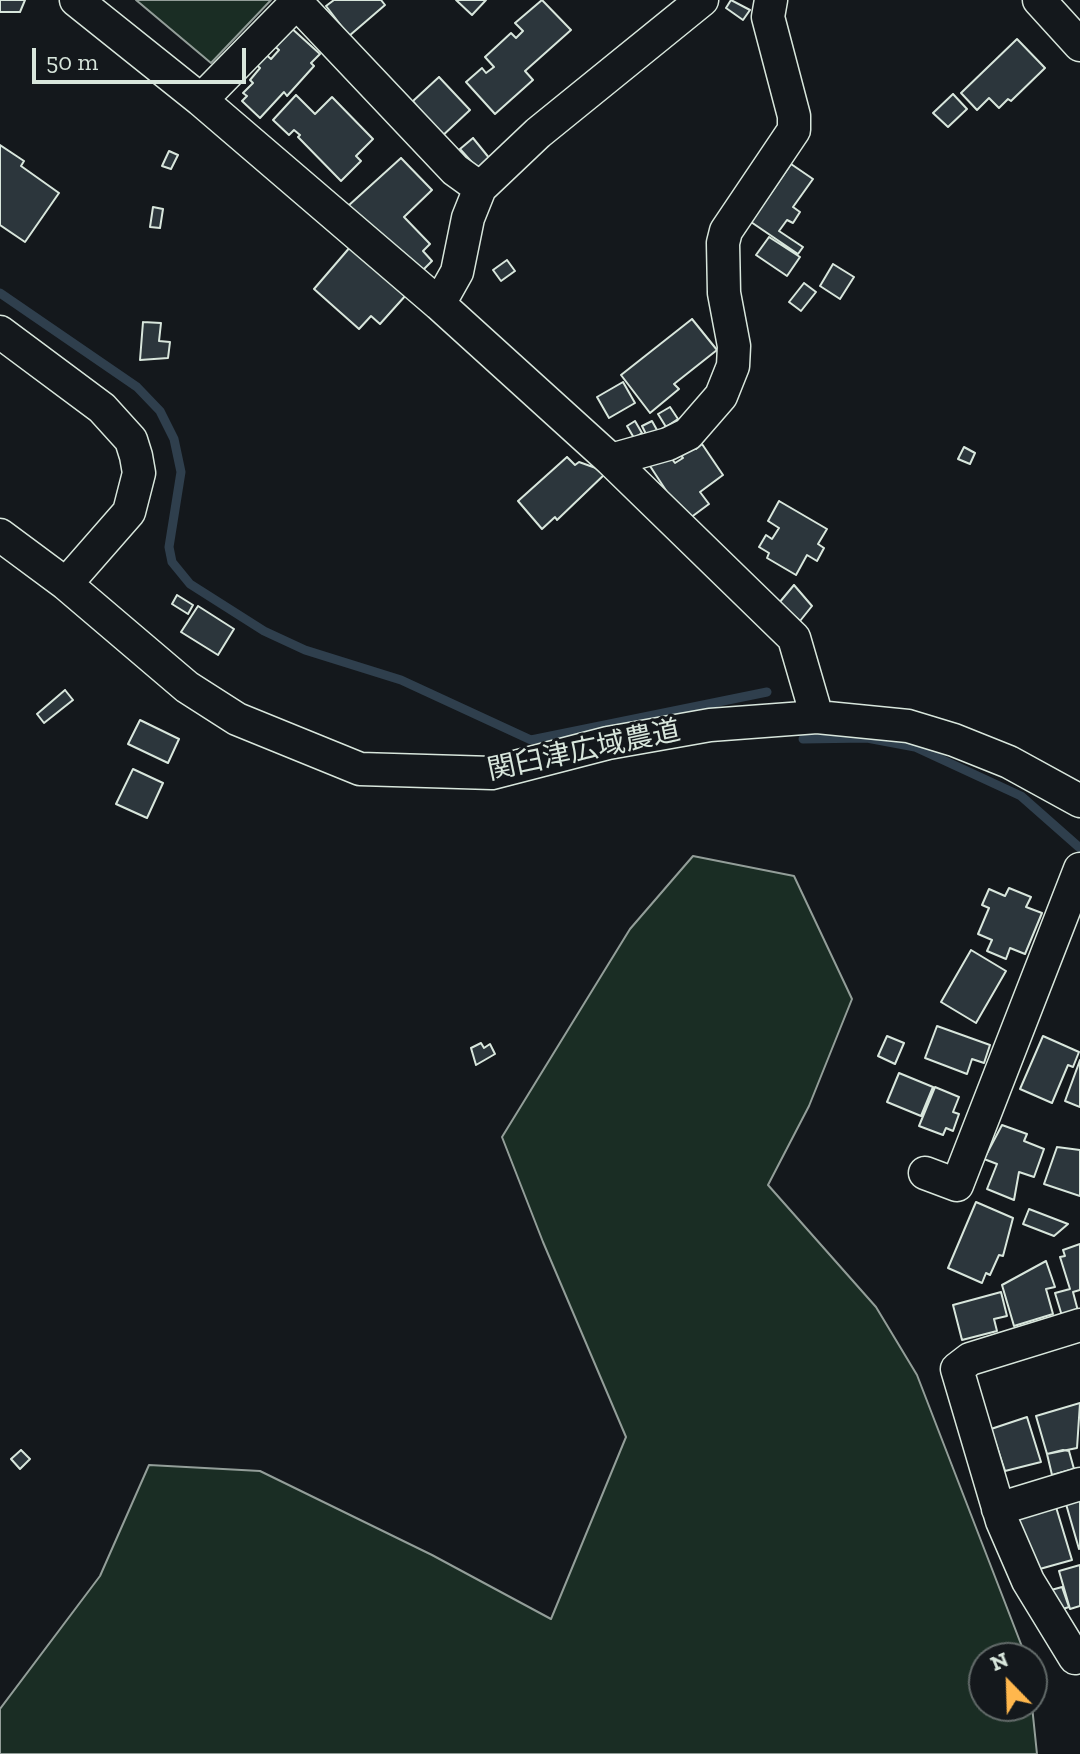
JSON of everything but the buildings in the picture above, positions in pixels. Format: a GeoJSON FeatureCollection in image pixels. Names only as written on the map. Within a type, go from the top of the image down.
{"type":"FeatureCollection","features":[{"type":"Feature","properties":{"kind":"street"},"geometry":{"type":"LineString","coordinates":[[76,0],[201,100],[439,304],[611,460],[794,638],[817,717]]}},
{"type":"Feature","properties":{"kind":"street"},"geometry":{"type":"LineString","coordinates":[[439,304],[457,272],[468,218],[480,188],[538,133],[702,0]]}},
{"type":"Feature","properties":{"kind":"street"},"geometry":{"type":"LineString","coordinates":[[611,460],[668,444],[688,434],[721,396],[733,366],[734,346],[724,293],[723,243],[726,231],[794,130],[794,116],[768,17],[771,0]]}},
{"type":"Feature","properties":{"kind":"street"},"geometry":{"type":"LineString","coordinates":[[1039,0],[1080,45]]}},
{"type":"Feature","properties":{"kind":"street"},"geometry":{"type":"LineString","coordinates":[[201,100],[298,1],[455,170],[480,188]]}},
{"type":"Feature","properties":{"kind":"street"},"geometry":{"type":"LineString","coordinates":[[0,332],[102,408],[131,440],[136,456],[139,473],[129,512],[66,584]]}},
{"type":"Feature","properties":{"kind":"street","name":"関臼津広域農道"},"geometry":{"type":"LineString","coordinates":[[0,535],[66,584],[187,687],[237,719],[360,769],[492,773],[608,743],[710,725],[817,717],[908,726],[954,740],[1009,762],[1080,801]]}},
{"type":"Feature","properties":{"kind":"street"},"geometry":{"type":"LineString","coordinates":[[925,1173],[957,1185],[1080,869]]}},
{"type":"Feature","properties":{"kind":"street"},"geometry":{"type":"LineString","coordinates":[[1078,1662],[1028,1581],[998,1509],[957,1369],[970,1359],[1080,1325]]}},
{"type":"Feature","properties":{"kind":"street"},"geometry":{"type":"LineString","coordinates":[[998,1509],[1080,1484]]}},
{"type":"Feature","properties":{"kind":"green space"},"geometry":{"type":"Polygon","coordinates":[[[136,0],[271,0],[211,63],[136,0]]]}},
{"type":"Feature","properties":{"kind":"green space"},"geometry":{"type":"Polygon","coordinates":[[[693,856],[794,876],[852,999],[809,1106],[768,1185],[876,1307],[917,1375],[1020,1642],[968,1642],[968,1722],[1034,1722],[1037,1754],[0,1754],[0,1709],[100,1576],[149,1465],[260,1471],[432,1555],[551,1619],[626,1437],[502,1137],[630,929],[693,856]]]}},
{"type":"Feature","properties":{"kind":"waterway"},"geometry":{"type":"LineString","coordinates":[[0,293],[137,387],[160,411],[174,439],[181,472],[169,547],[172,562],[190,584],[264,631],[305,650],[401,680],[531,740],[767,692]]}},
{"type":"Feature","properties":{"kind":"waterway"},"geometry":{"type":"LineString","coordinates":[[803,739],[867,738],[915,747],[1021,796],[1080,848]]}}]}
